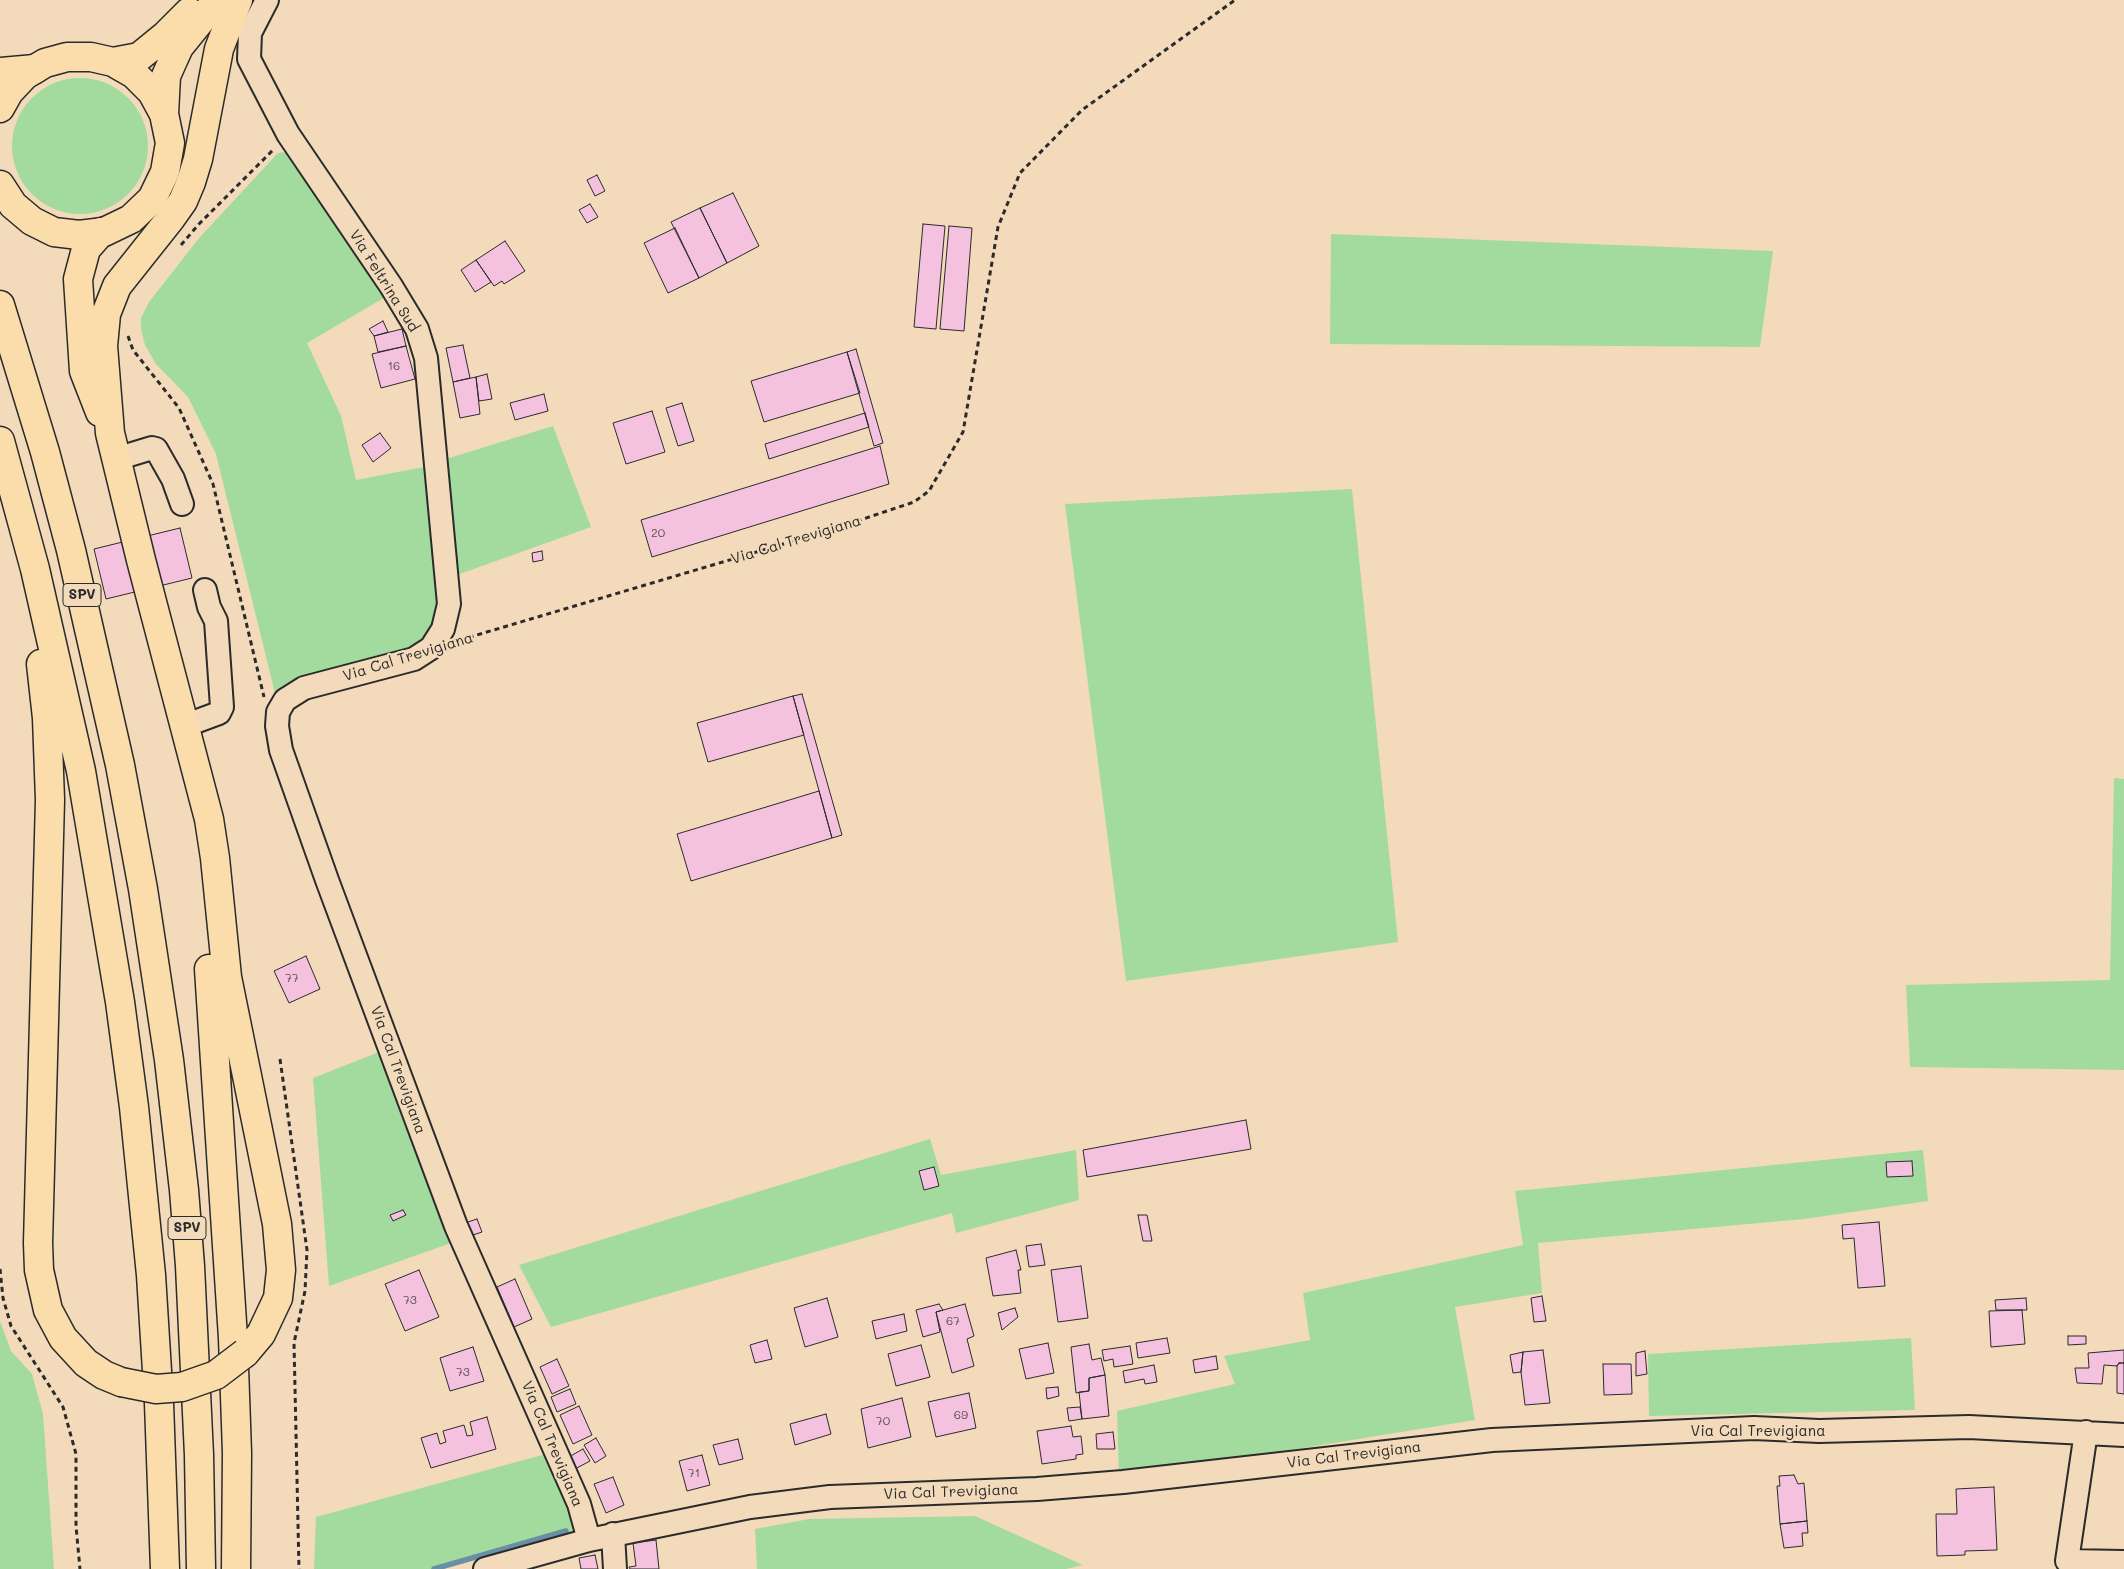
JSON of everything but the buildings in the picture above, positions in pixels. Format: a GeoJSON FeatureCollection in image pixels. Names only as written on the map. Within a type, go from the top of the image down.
{"type":"FeatureCollection","features":[{"type":"Feature","properties":{"kind":"main road"},"geometry":{"type":"LineString","coordinates":[[113,62],[139,57],[166,35],[201,0]]}},
{"type":"Feature","properties":{"kind":"main road"},"geometry":{"type":"LineString","coordinates":[[4,197],[32,221],[54,232],[79,235],[101,232],[131,219],[152,199],[165,172],[170,143],[164,114],[166,76],[171,62],[180,47],[217,0]]}},
{"type":"Feature","properties":{"kind":"main road"},"geometry":{"type":"LineString","coordinates":[[0,503],[40,661],[46,697],[49,750],[39,1270],[48,1310],[63,1338],[94,1369],[121,1382],[156,1389],[182,1387],[216,1375],[245,1353],[261,1334],[273,1311],[280,1288],[281,1260],[277,1224],[227,977],[215,858],[209,819],[113,446],[106,399],[104,346],[106,314],[110,299],[117,286],[175,212],[191,182],[198,159],[219,49],[238,0]]}},
{"type":"Feature","properties":{"kind":"main road"},"geometry":{"type":"LineString","coordinates":[[0,108],[9,92],[25,75],[35,69],[67,57],[90,57],[113,62],[134,74],[152,92],[164,114]]}},
{"type":"Feature","properties":{"kind":"main road"},"geometry":{"type":"LineString","coordinates":[[0,72],[35,69]]}},
{"type":"Feature","properties":{"kind":"main road"},"geometry":{"type":"LineString","coordinates":[[101,232],[89,244],[82,258],[78,279],[78,293],[84,371],[113,446]]}},
{"type":"Feature","properties":{"kind":"main road","name":"SPV"},"geometry":{"type":"LineString","coordinates":[[0,306],[45,452],[71,550],[120,765],[143,889],[169,1060],[190,1266],[199,1455],[201,1569]]}},
{"type":"Feature","properties":{"kind":"main road","name":"SPV"},"geometry":{"type":"LineString","coordinates":[[0,441],[34,569],[69,714],[104,897],[120,1002],[134,1108],[151,1275],[159,1403],[165,1569]]}},
{"type":"Feature","properties":{"kind":"main road"},"geometry":{"type":"LineString","coordinates":[[215,858],[207,947],[214,1018],[231,1298],[237,1453],[236,1569]]}},
{"type":"Feature","properties":{"kind":"street","name":"Via Feltrina Sud"},"geometry":{"type":"LineString","coordinates":[[267,0],[250,33],[249,59],[288,134],[391,286],[417,330],[426,358],[449,604],[443,629],[431,648]]}},
{"type":"Feature","properties":{"kind":"street"},"geometry":{"type":"LineString","coordinates":[[113,446],[156,449],[173,479],[182,504]]}},
{"type":"Feature","properties":{"kind":"street"},"geometry":{"type":"LineString","coordinates":[[184,726],[219,713],[222,707],[216,621],[209,607],[205,590]]}},
{"type":"Feature","properties":{"kind":"street","name":"Via Cal Trevigiana"},"geometry":{"type":"LineString","coordinates":[[431,648],[414,659],[293,692],[285,700],[278,712],[277,726],[281,750],[327,880],[456,1226],[579,1504],[589,1540]]}},
{"type":"Feature","properties":{"kind":"street","name":"Via Cal Trevigiana"},"geometry":{"type":"LineString","coordinates":[[485,1569],[612,1534],[711,1513],[830,1496],[1037,1489],[1492,1440],[1754,1428],[1819,1431],[1969,1427],[2124,1435]]}},
{"type":"Feature","properties":{"kind":"street"},"geometry":{"type":"LineString","coordinates":[[2086,1432],[2067,1561],[2124,1562]]}},
{"type":"Feature","properties":{"kind":"street"},"geometry":{"type":"LineString","coordinates":[[612,1534],[615,1569]]}},
{"type":"Feature","properties":{"kind":"path","name":"Via Cal Trevigiana"},"geometry":{"type":"LineString","coordinates":[[431,648],[827,531],[914,502],[929,491],[963,432],[998,227],[1020,173],[1082,110],[1234,0]]}},
{"type":"Feature","properties":{"kind":"path"},"geometry":{"type":"LineString","coordinates":[[180,247],[199,224],[288,134]]}},
{"type":"Feature","properties":{"kind":"path"},"geometry":{"type":"LineString","coordinates":[[126,332],[133,350],[179,408],[213,484],[263,693],[268,705],[278,712]]}},
{"type":"Feature","properties":{"kind":"path"},"geometry":{"type":"LineString","coordinates":[[0,1269],[3,1298],[11,1326],[63,1408],[76,1454],[76,1526],[80,1569]]}},
{"type":"Feature","properties":{"kind":"green space"},"geometry":{"type":"Polygon","coordinates":[[[80,78],[106,83],[118,89],[128,98],[137,108],[143,120],[148,146],[143,172],[137,184],[128,194],[118,203],[106,209],[80,214],[54,209],[42,203],[32,194],[23,184],[17,172],[12,146],[17,120],[23,108],[32,98],[42,89],[54,83],[80,78]]]}},
{"type":"Feature","properties":{"kind":"green space"},"geometry":{"type":"Polygon","coordinates":[[[286,152],[292,156],[387,296],[307,343],[341,416],[356,480],[429,466],[439,609],[429,636],[414,647],[275,693],[216,454],[188,397],[156,364],[145,345],[141,329],[141,318],[149,302],[200,237],[278,153],[286,152]]]}},
{"type":"Feature","properties":{"kind":"green space"},"geometry":{"type":"Polygon","coordinates":[[[1331,234],[1773,251],[1760,347],[1330,344],[1331,234]]]}},
{"type":"Feature","properties":{"kind":"green space"},"geometry":{"type":"Polygon","coordinates":[[[553,426],[591,527],[454,576],[446,459],[553,426]]]}},
{"type":"Feature","properties":{"kind":"green space"},"geometry":{"type":"Polygon","coordinates":[[[1352,489],[1398,942],[1126,981],[1065,504],[1352,489]]]}},
{"type":"Feature","properties":{"kind":"green space"},"geometry":{"type":"Polygon","coordinates":[[[2114,778],[2124,779],[2124,1070],[1910,1067],[1906,985],[2110,980],[2114,778]]]}},
{"type":"Feature","properties":{"kind":"green space"},"geometry":{"type":"Polygon","coordinates":[[[379,1052],[454,1242],[329,1286],[313,1078],[379,1052]]]}},
{"type":"Feature","properties":{"kind":"green space"},"geometry":{"type":"Polygon","coordinates":[[[930,1139],[941,1175],[1076,1150],[1079,1200],[956,1233],[952,1213],[551,1327],[519,1265],[930,1139]]]}},
{"type":"Feature","properties":{"kind":"green space"},"geometry":{"type":"Polygon","coordinates":[[[1923,1150],[1928,1201],[1804,1219],[1538,1243],[1542,1293],[1455,1307],[1475,1420],[1119,1478],[1117,1411],[1235,1384],[1224,1356],[1310,1340],[1303,1293],[1523,1245],[1515,1191],[1923,1150]]]}},
{"type":"Feature","properties":{"kind":"green space"},"geometry":{"type":"Polygon","coordinates":[[[0,1321],[11,1351],[32,1374],[43,1414],[54,1569],[0,1569],[0,1321]]]}},
{"type":"Feature","properties":{"kind":"green space"},"geometry":{"type":"Polygon","coordinates":[[[1911,1338],[1915,1410],[1649,1416],[1648,1354],[1911,1338]]]}},
{"type":"Feature","properties":{"kind":"green space"},"geometry":{"type":"Polygon","coordinates":[[[549,1453],[574,1513],[576,1533],[438,1569],[314,1569],[316,1517],[549,1453]]]}},
{"type":"Feature","properties":{"kind":"green space"},"geometry":{"type":"Polygon","coordinates":[[[975,1516],[1083,1565],[1066,1569],[757,1569],[755,1529],[809,1519],[975,1516]]]}},
{"type":"Feature","properties":{"kind":"waterway"},"geometry":{"type":"LineString","coordinates":[[434,1569],[566,1531]]}}]}
